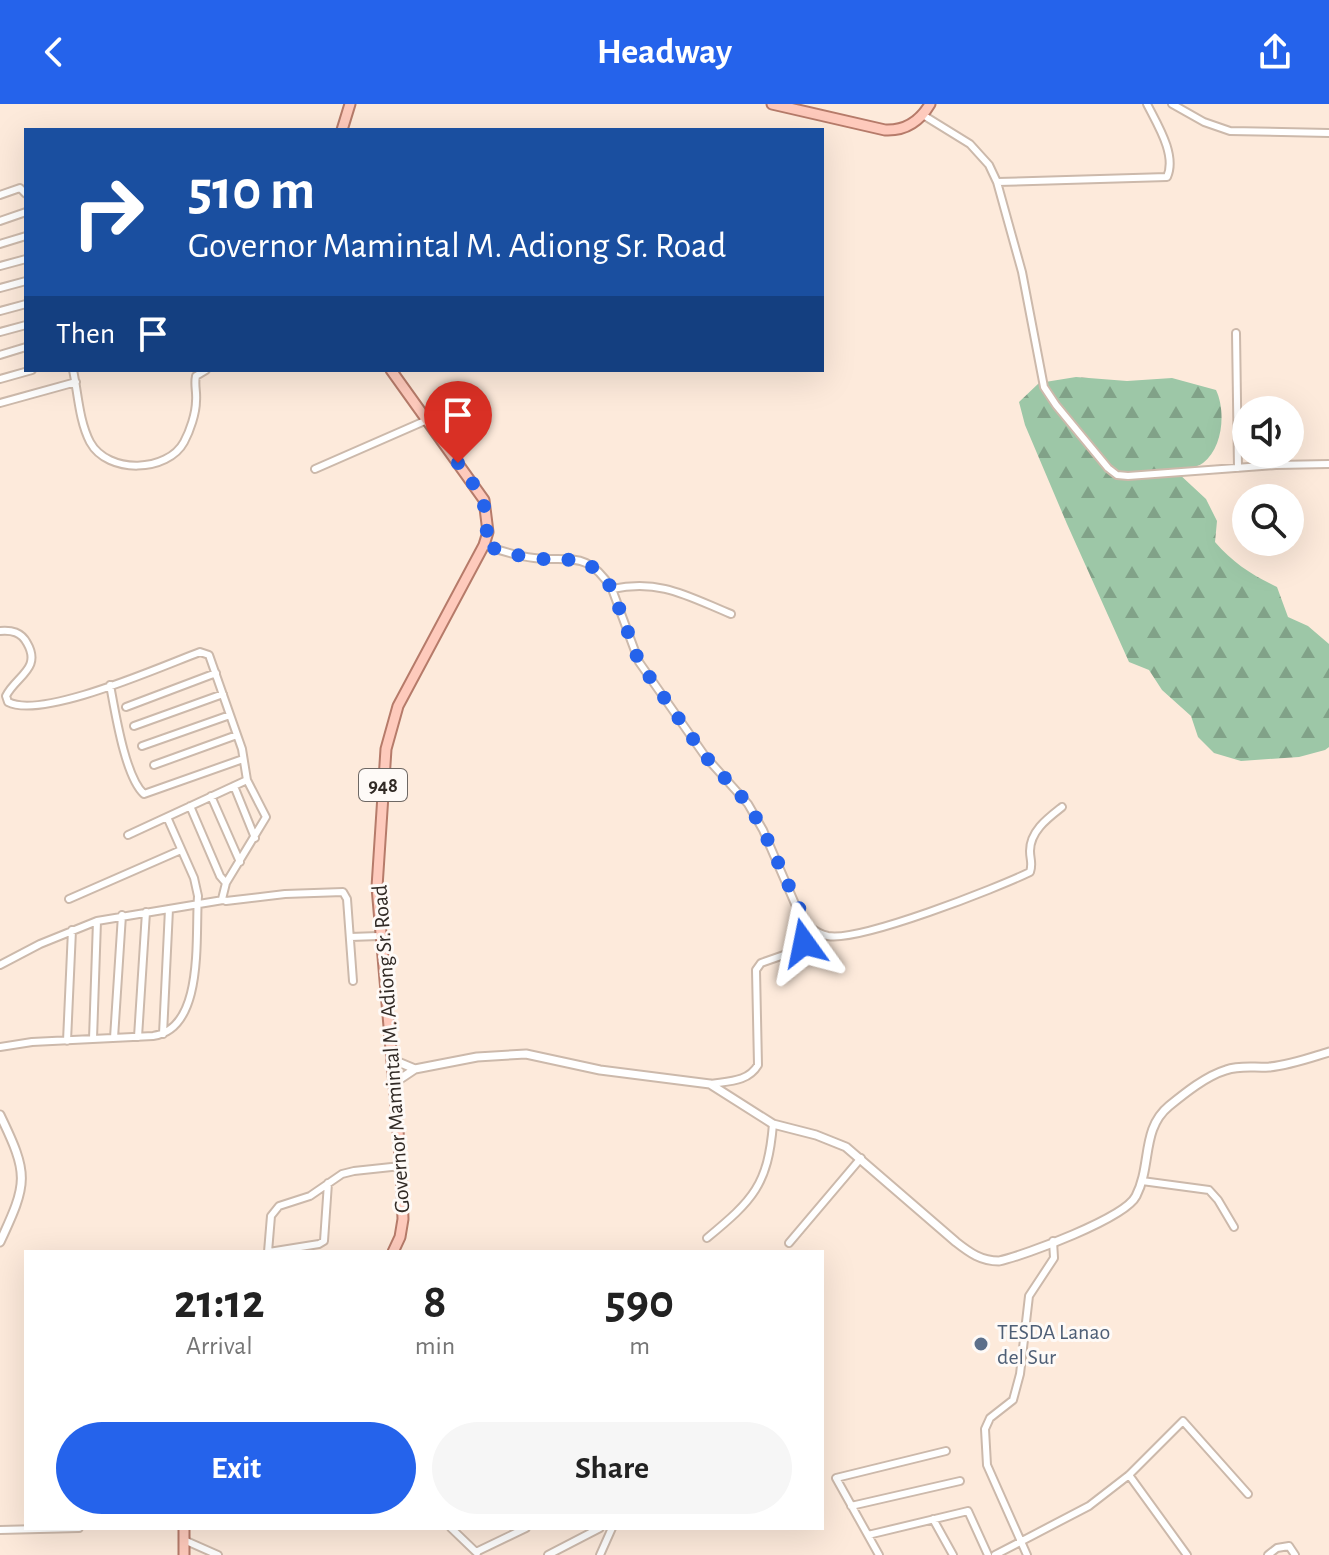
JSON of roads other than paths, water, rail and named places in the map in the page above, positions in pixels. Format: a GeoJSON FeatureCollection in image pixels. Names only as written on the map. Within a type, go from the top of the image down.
{"type":"FeatureCollection","features":[{"type":"Feature","properties":{"kind":"main road"},"geometry":{"type":"LineString","coordinates":[[343,128],[350,104]]}},
{"type":"Feature","properties":{"kind":"main road"},"geometry":{"type":"LineString","coordinates":[[772,104],[885,130],[910,126],[930,104]]}},
{"type":"Feature","properties":{"kind":"main road","name":"Governor Mamintal M. Adiong Sr. Road"},"geometry":{"type":"LineString","coordinates":[[392,372],[484,500],[488,532],[484,545],[398,706],[386,749],[378,872],[379,936],[401,1166],[403,1219],[394,1250]]}},
{"type":"Feature","properties":{"kind":"main road"},"geometry":{"type":"LineString","coordinates":[[184,1530],[184,1555]]}},
{"type":"Feature","properties":{"kind":"street"},"geometry":{"type":"LineString","coordinates":[[997,182],[1167,177],[1171,170],[1166,146],[1147,104]]}},
{"type":"Feature","properties":{"kind":"street"},"geometry":{"type":"LineString","coordinates":[[1172,104],[1204,122],[1230,131],[1329,133]]}},
{"type":"Feature","properties":{"kind":"street"},"geometry":{"type":"LineString","coordinates":[[923,115],[956,134],[981,155],[997,182],[1022,272],[1044,387],[1082,438],[1117,475],[1238,468]]}},
{"type":"Feature","properties":{"kind":"street"},"geometry":{"type":"LineString","coordinates":[[0,195],[20,188],[24,192]]}},
{"type":"Feature","properties":{"kind":"street"},"geometry":{"type":"LineString","coordinates":[[0,221],[24,213]]}},
{"type":"Feature","properties":{"kind":"street"},"geometry":{"type":"LineString","coordinates":[[0,244],[24,237]]}},
{"type":"Feature","properties":{"kind":"street"},"geometry":{"type":"LineString","coordinates":[[0,266],[24,260]]}},
{"type":"Feature","properties":{"kind":"street"},"geometry":{"type":"LineString","coordinates":[[0,288],[24,282]]}},
{"type":"Feature","properties":{"kind":"street"},"geometry":{"type":"LineString","coordinates":[[0,311],[24,305]]}},
{"type":"Feature","properties":{"kind":"street"},"geometry":{"type":"LineString","coordinates":[[0,332],[24,326]]}},
{"type":"Feature","properties":{"kind":"street"},"geometry":{"type":"LineString","coordinates":[[1236,333],[1237,396]]}},
{"type":"Feature","properties":{"kind":"street"},"geometry":{"type":"LineString","coordinates":[[0,355],[24,348]]}},
{"type":"Feature","properties":{"kind":"street"},"geometry":{"type":"LineString","coordinates":[[0,379],[25,372]]}},
{"type":"Feature","properties":{"kind":"street"},"geometry":{"type":"LineString","coordinates":[[74,372],[86,432],[97,451],[115,464],[144,465],[180,448],[195,410],[196,376],[203,372]]}},
{"type":"Feature","properties":{"kind":"street"},"geometry":{"type":"LineString","coordinates":[[0,403],[76,382]]}},
{"type":"Feature","properties":{"kind":"street"},"geometry":{"type":"LineString","coordinates":[[315,469],[427,420]]}},
{"type":"Feature","properties":{"kind":"street"},"geometry":{"type":"LineString","coordinates":[[1304,465],[1329,464]]}},
{"type":"Feature","properties":{"kind":"street"},"geometry":{"type":"LineString","coordinates":[[484,545],[524,557],[583,561],[605,578],[639,662],[705,756],[748,804],[807,925],[827,936],[854,934],[937,908],[1030,872],[1033,863],[1030,850],[1040,825],[1062,807]]}},
{"type":"Feature","properties":{"kind":"street"},"geometry":{"type":"LineString","coordinates":[[612,589],[634,585],[663,587],[731,614]]}},
{"type":"Feature","properties":{"kind":"street"},"geometry":{"type":"LineString","coordinates":[[0,631],[10,630],[21,635],[32,654],[30,668],[7,693],[6,700],[13,705],[51,705],[200,652],[209,655],[237,735],[247,780],[266,817],[226,883],[223,900]]}},
{"type":"Feature","properties":{"kind":"street"},"geometry":{"type":"LineString","coordinates":[[126,707],[216,673]]}},
{"type":"Feature","properties":{"kind":"street"},"geometry":{"type":"LineString","coordinates":[[110,685],[123,748],[141,792],[146,793],[243,759]]}},
{"type":"Feature","properties":{"kind":"street"},"geometry":{"type":"LineString","coordinates":[[134,726],[223,694]]}},
{"type":"Feature","properties":{"kind":"street"},"geometry":{"type":"LineString","coordinates":[[142,746],[230,715]]}},
{"type":"Feature","properties":{"kind":"street"},"geometry":{"type":"LineString","coordinates":[[154,765],[237,735]]}},
{"type":"Feature","properties":{"kind":"street"},"geometry":{"type":"LineString","coordinates":[[128,835],[247,780]]}},
{"type":"Feature","properties":{"kind":"street"},"geometry":{"type":"LineString","coordinates":[[234,786],[255,838]]}},
{"type":"Feature","properties":{"kind":"street"},"geometry":{"type":"LineString","coordinates":[[211,796],[240,862]]}},
{"type":"Feature","properties":{"kind":"street"},"geometry":{"type":"LineString","coordinates":[[190,806],[220,876],[226,883]]}},
{"type":"Feature","properties":{"kind":"street"},"geometry":{"type":"LineString","coordinates":[[0,1047],[32,1042],[163,1034],[177,1025],[190,1002],[197,888],[167,817]]}},
{"type":"Feature","properties":{"kind":"street"},"geometry":{"type":"LineString","coordinates":[[69,899],[181,850]]}},
{"type":"Feature","properties":{"kind":"street"},"geometry":{"type":"LineString","coordinates":[[0,965],[72,930],[122,915],[223,900],[340,891],[346,896],[353,981]]}},
{"type":"Feature","properties":{"kind":"street"},"geometry":{"type":"LineString","coordinates":[[163,1034],[169,909]]}},
{"type":"Feature","properties":{"kind":"street"},"geometry":{"type":"LineString","coordinates":[[138,1037],[146,912]]}},
{"type":"Feature","properties":{"kind":"street"},"geometry":{"type":"LineString","coordinates":[[114,1038],[122,915]]}},
{"type":"Feature","properties":{"kind":"street"},"geometry":{"type":"LineString","coordinates":[[93,1039],[97,921]]}},
{"type":"Feature","properties":{"kind":"street"},"geometry":{"type":"LineString","coordinates":[[394,1083],[415,1069],[477,1057],[526,1054],[600,1070],[710,1084],[748,1078],[758,1065],[756,970],[761,963],[801,949],[807,925]]}},
{"type":"Feature","properties":{"kind":"street"},"geometry":{"type":"LineString","coordinates":[[67,1041],[72,930]]}},
{"type":"Feature","properties":{"kind":"street"},"geometry":{"type":"LineString","coordinates":[[350,937],[379,936]]}},
{"type":"Feature","properties":{"kind":"street"},"geometry":{"type":"LineString","coordinates":[[710,1084],[773,1124],[833,1141],[861,1158],[956,1242],[987,1261],[1013,1258],[1124,1210],[1136,1197],[1142,1181],[1152,1126],[1168,1107],[1191,1090],[1226,1070],[1271,1067],[1329,1052]]}},
{"type":"Feature","properties":{"kind":"street"},"geometry":{"type":"LineString","coordinates":[[391,1059],[415,1069]]}},
{"type":"Feature","properties":{"kind":"street"},"geometry":{"type":"LineString","coordinates":[[0,1115],[23,1175],[19,1198],[0,1242]]}},
{"type":"Feature","properties":{"kind":"street"},"geometry":{"type":"LineString","coordinates":[[707,1238],[749,1200],[763,1177],[771,1156],[773,1124]]}},
{"type":"Feature","properties":{"kind":"street"},"geometry":{"type":"LineString","coordinates":[[789,1243],[861,1158]]}},
{"type":"Feature","properties":{"kind":"street"},"geometry":{"type":"LineString","coordinates":[[268,1250],[274,1210],[310,1196],[328,1183],[354,1171],[401,1166]]}},
{"type":"Feature","properties":{"kind":"street"},"geometry":{"type":"LineString","coordinates":[[1142,1181],[1209,1190],[1234,1227]]}},
{"type":"Feature","properties":{"kind":"street"},"geometry":{"type":"LineString","coordinates":[[281,1250],[324,1241],[328,1183]]}},
{"type":"Feature","properties":{"kind":"street"},"geometry":{"type":"LineString","coordinates":[[1027,1555],[987,1465],[985,1429],[990,1418],[1013,1400],[1020,1374],[1029,1296],[1054,1258],[1053,1241]]}},
{"type":"Feature","properties":{"kind":"street"},"geometry":{"type":"LineString","coordinates":[[995,1555],[1089,1506],[1129,1475],[1183,1421],[1248,1494]]}},
{"type":"Feature","properties":{"kind":"street"},"geometry":{"type":"LineString","coordinates":[[879,1555],[836,1478],[946,1451]]}},
{"type":"Feature","properties":{"kind":"street"},"geometry":{"type":"LineString","coordinates":[[1129,1475],[1187,1555]]}},
{"type":"Feature","properties":{"kind":"street"},"geometry":{"type":"LineString","coordinates":[[851,1506],[960,1481]]}},
{"type":"Feature","properties":{"kind":"street"},"geometry":{"type":"LineString","coordinates":[[868,1535],[968,1511],[988,1555]]}},
{"type":"Feature","properties":{"kind":"street"},"geometry":{"type":"LineString","coordinates":[[933,1519],[953,1555]]}},
{"type":"Feature","properties":{"kind":"street"},"geometry":{"type":"LineString","coordinates":[[0,1530],[24,1529]]}},
{"type":"Feature","properties":{"kind":"street"},"geometry":{"type":"LineString","coordinates":[[453,1530],[478,1554],[522,1530]]}},
{"type":"Feature","properties":{"kind":"street"},"geometry":{"type":"LineString","coordinates":[[548,1555],[596,1530]]}},
{"type":"Feature","properties":{"kind":"street"},"geometry":{"type":"LineString","coordinates":[[600,1555],[611,1530]]}},
{"type":"Feature","properties":{"kind":"street"},"geometry":{"type":"LineString","coordinates":[[184,1540],[218,1555]]}},
{"type":"Feature","properties":{"kind":"street"},"geometry":{"type":"LineString","coordinates":[[1268,1555],[1277,1548],[1289,1546],[1295,1555]]}},
{"type":"Feature","properties":{"kind":"place","name":"TESDA Lanao del Sur"},"geometry":{"type":"Point","coordinates":[981,1344]}}]}
